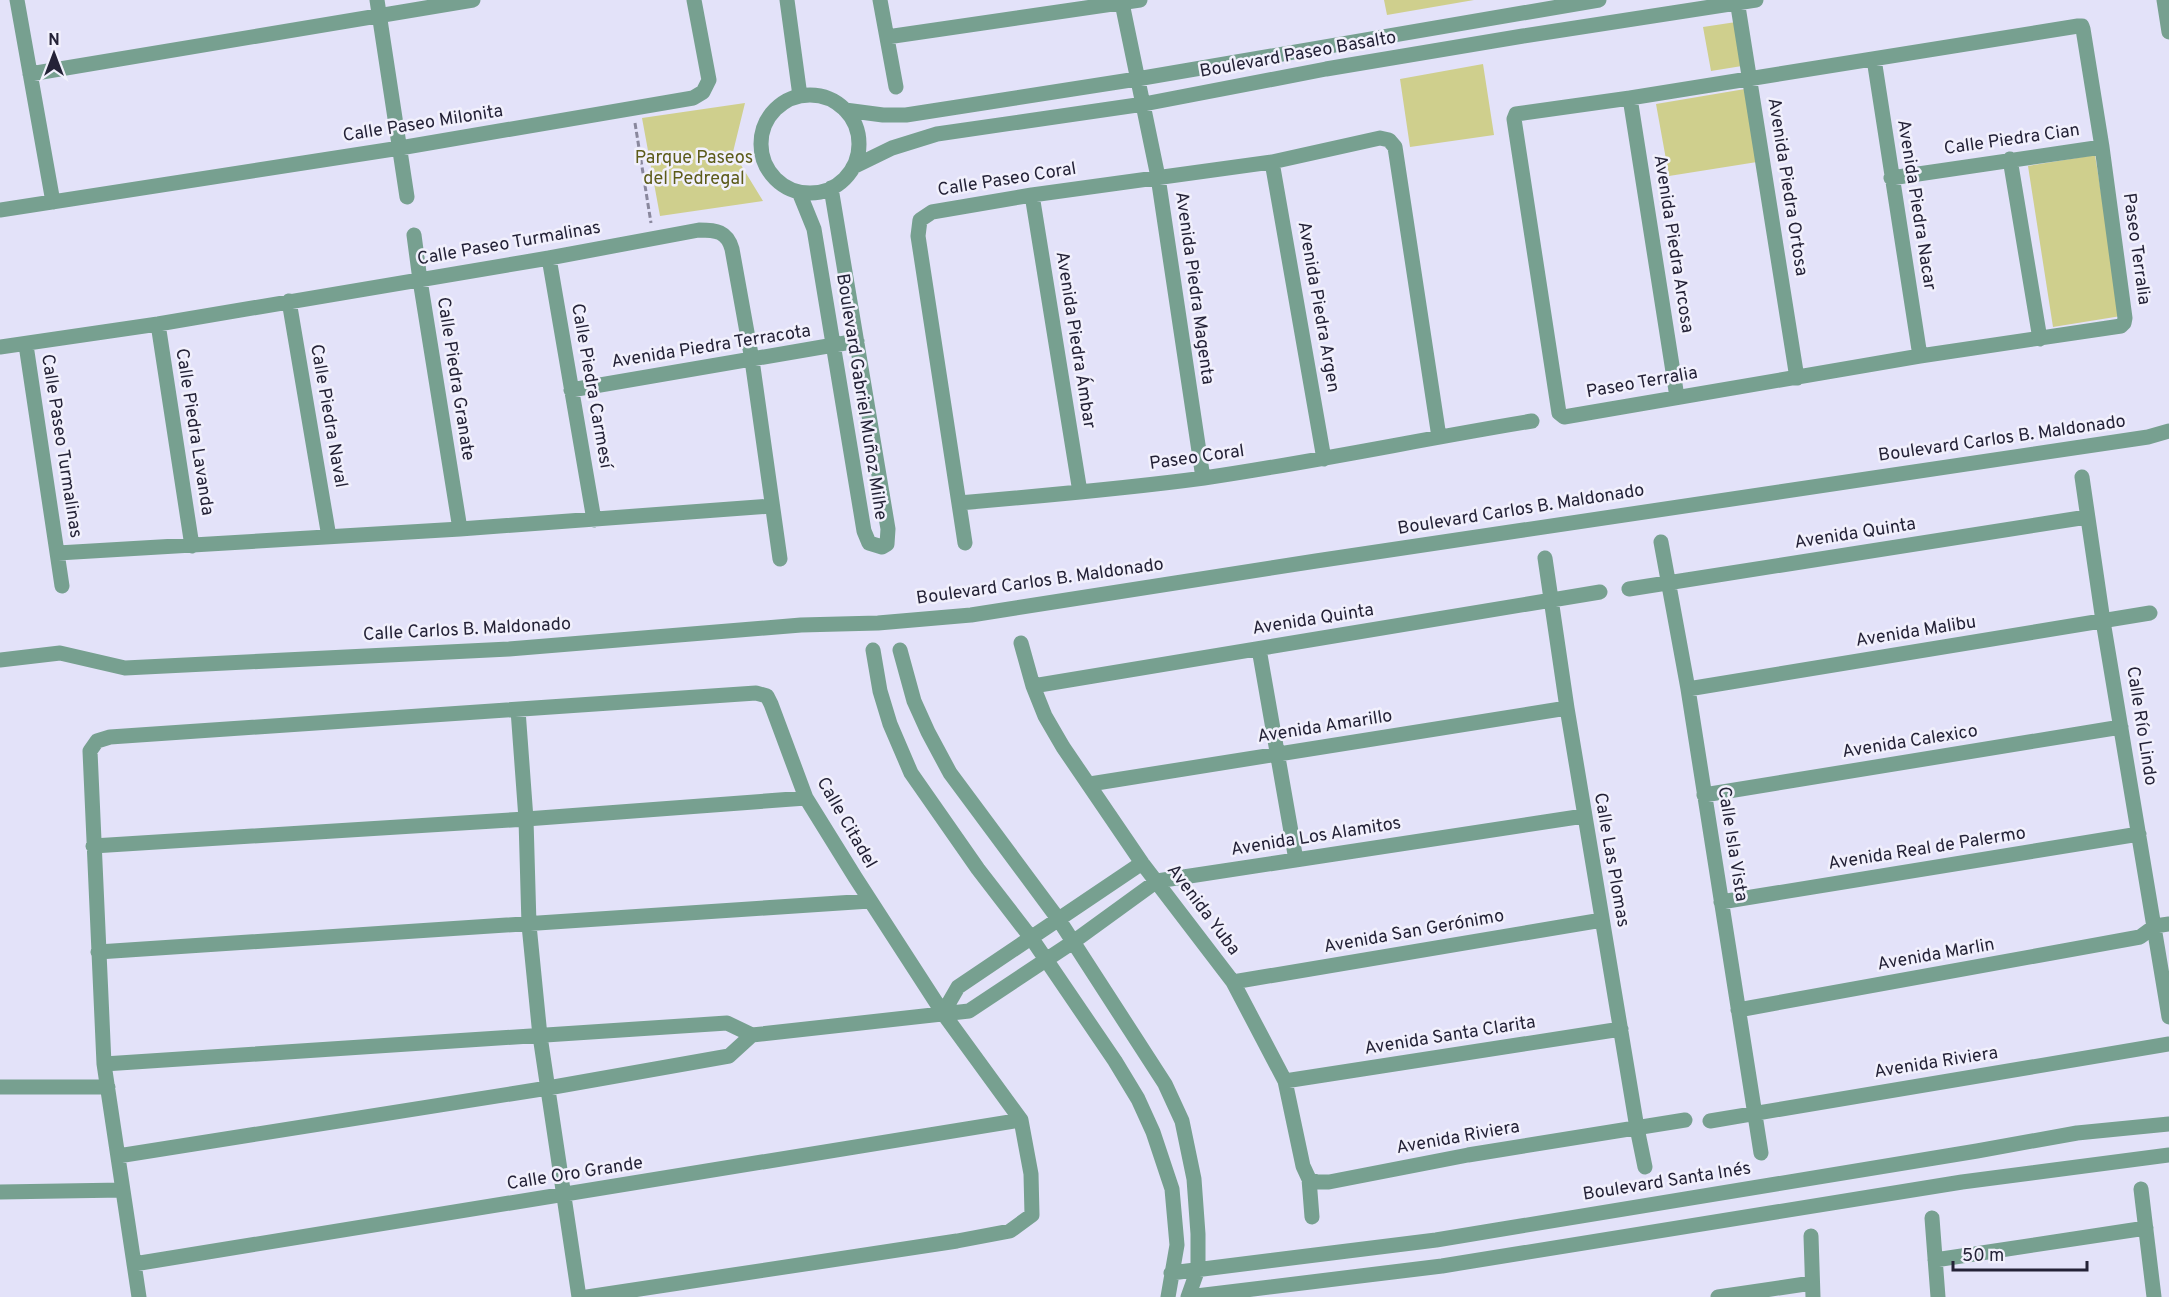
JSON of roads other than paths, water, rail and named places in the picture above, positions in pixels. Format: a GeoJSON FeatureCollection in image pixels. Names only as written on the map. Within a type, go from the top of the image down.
{"type":"FeatureCollection","features":[{"type":"Feature","properties":{"kind":"street"},"geometry":{"type":"LineString","coordinates":[[17,0],[53,202]]}},
{"type":"Feature","properties":{"kind":"street"},"geometry":{"type":"LineString","coordinates":[[377,0],[407,197]]}},
{"type":"Feature","properties":{"kind":"street"},"geometry":{"type":"LineString","coordinates":[[30,74],[473,0]]}},
{"type":"Feature","properties":{"kind":"street","name":"Calle Paseo Milonita"},"geometry":{"type":"LineString","coordinates":[[0,210],[400,148],[693,98],[700,95],[706,88],[709,76],[694,0]]}},
{"type":"Feature","properties":{"kind":"street"},"geometry":{"type":"LineString","coordinates":[[788,0],[800,96]]}},
{"type":"Feature","properties":{"kind":"street"},"geometry":{"type":"LineString","coordinates":[[880,0],[896,87]]}},
{"type":"Feature","properties":{"kind":"street"},"geometry":{"type":"LineString","coordinates":[[887,37],[1140,0]]}},
{"type":"Feature","properties":{"kind":"street","name":"Boulevard Paseo Basalto"},"geometry":{"type":"LineString","coordinates":[[845,111],[906,115],[1137,79],[1599,0]]}},
{"type":"Feature","properties":{"kind":"street","name":"Boulevard Paseo Basalto"},"geometry":{"type":"LineString","coordinates":[[853,168],[892,148],[938,134],[1144,104],[1465,45],[1756,0]]}},
{"type":"Feature","properties":{"kind":"street"},"geometry":{"type":"LineString","coordinates":[[2164,0],[2169,32]]}},
{"type":"Feature","properties":{"kind":"street","name":"Avenida Piedra Ortosa"},"geometry":{"type":"LineString","coordinates":[[1737,2],[1797,378]]}},
{"type":"Feature","properties":{"kind":"street","name":"Avenida Piedra Magenta"},"geometry":{"type":"LineString","coordinates":[[1122,3],[1158,177],[1203,478]]}},
{"type":"Feature","properties":{"kind":"street","name":"Paseo Terralia"},"geometry":{"type":"LineString","coordinates":[[2082,26],[2102,147],[2124,323],[2121,326],[1920,356],[1564,417],[1558,413],[1514,116],[1874,59],[2082,26]]}},
{"type":"Feature","properties":{"kind":"street","name":"Avenida Piedra Nacar"},"geometry":{"type":"LineString","coordinates":[[1874,59],[1920,356]]}},
{"type":"Feature","properties":{"kind":"street"},"geometry":{"type":"LineString","coordinates":[[800,96],[817,96],[832,101],[845,111],[854,123],[858,138],[858,153],[853,168],[844,180],[816,193],[799,192],[784,186],[771,175],[763,160],[760,144],[764,127],[772,113],[785,102],[800,96]]}},
{"type":"Feature","properties":{"kind":"street","name":"Avenida Piedra Arcosa"},"geometry":{"type":"LineString","coordinates":[[1630,98],[1677,397]]}},
{"type":"Feature","properties":{"kind":"street","name":"Calle Paseo Coral"},"geometry":{"type":"LineString","coordinates":[[965,543],[918,236],[918,224],[925,215],[932,212],[1032,195],[1272,162],[1380,138],[1389,140],[1395,147],[1439,436]]}},
{"type":"Feature","properties":{"kind":"street","name":"Calle Piedra Cian"},"geometry":{"type":"LineString","coordinates":[[1891,178],[2102,147]]}},
{"type":"Feature","properties":{"kind":"street"},"geometry":{"type":"LineString","coordinates":[[2010,159],[2040,339]]}},
{"type":"Feature","properties":{"kind":"street","name":"Avenida Piedra Argen"},"geometry":{"type":"LineString","coordinates":[[1272,162],[1324,459]]}},
{"type":"Feature","properties":{"kind":"street","name":"Boulevard Gabriel Muñoz Milhe"},"geometry":{"type":"LineString","coordinates":[[799,192],[814,229],[864,531],[869,543],[882,547],[887,544],[888,529],[831,188]]}},
{"type":"Feature","properties":{"kind":"street","name":"Avenida Piedra Ámbar"},"geometry":{"type":"LineString","coordinates":[[1032,195],[1080,492]]}},
{"type":"Feature","properties":{"kind":"street","name":"Calle Paseo Turmalinas"},"geometry":{"type":"LineString","coordinates":[[0,347],[158,324],[549,258],[699,230],[712,230],[726,235],[732,249],[752,360],[780,559]]}},
{"type":"Feature","properties":{"kind":"street","name":"Calle Piedra Granate"},"geometry":{"type":"LineString","coordinates":[[414,235],[460,530]]}},
{"type":"Feature","properties":{"kind":"street","name":"Calle Piedra Carmesí"},"geometry":{"type":"LineString","coordinates":[[549,258],[594,520]]}},
{"type":"Feature","properties":{"kind":"street","name":"Calle Piedra Naval"},"geometry":{"type":"LineString","coordinates":[[289,301],[329,537]]}},
{"type":"Feature","properties":{"kind":"street","name":"Calle Piedra Lavanda"},"geometry":{"type":"LineString","coordinates":[[158,324],[192,546]]}},
{"type":"Feature","properties":{"kind":"street","name":"Avenida Piedra Terracota"},"geometry":{"type":"LineString","coordinates":[[571,390],[857,342]]}},
{"type":"Feature","properties":{"kind":"street","name":"Calle Paseo Turmalinas"},"geometry":{"type":"LineString","coordinates":[[26,345],[62,586]]}},
{"type":"Feature","properties":{"kind":"street","name":"Paseo Coral"},"geometry":{"type":"LineString","coordinates":[[959,503],[1203,478],[1324,459],[1439,436],[1532,421]]}},
{"type":"Feature","properties":{"kind":"street","name":"Boulevard Carlos B. Maldonado"},"geometry":{"type":"LineString","coordinates":[[878,623],[971,615],[2148,437],[2169,431]]}},
{"type":"Feature","properties":{"kind":"street","name":"Calle Río Lindo"},"geometry":{"type":"LineString","coordinates":[[2082,477],[2103,621],[2139,834],[2162,925],[2169,1017]]}},
{"type":"Feature","properties":{"kind":"street","name":"Calle Paseo Turmalinas"},"geometry":{"type":"LineString","coordinates":[[58,553],[460,530],[772,506]]}},
{"type":"Feature","properties":{"kind":"street","name":"Avenida Quinta"},"geometry":{"type":"LineString","coordinates":[[1629,589],[2087,517]]}},
{"type":"Feature","properties":{"kind":"street","name":"Calle Isla Vista"},"geometry":{"type":"LineString","coordinates":[[1661,542],[1688,689],[1761,1153]]}},
{"type":"Feature","properties":{"kind":"street","name":"Calle Las Plomas"},"geometry":{"type":"LineString","coordinates":[[1545,558],[1584,816],[1645,1167]]}},
{"type":"Feature","properties":{"kind":"street","name":"Avenida Quinta"},"geometry":{"type":"LineString","coordinates":[[1033,686],[1600,591]]}},
{"type":"Feature","properties":{"kind":"street","name":"Avenida Malibu"},"geometry":{"type":"LineString","coordinates":[[1688,689],[2150,613]]}},
{"type":"Feature","properties":{"kind":"street","name":"Calle Carlos B. Maldonado"},"geometry":{"type":"LineString","coordinates":[[0,660],[60,653],[125,668],[509,649],[801,625],[878,623]]}},
{"type":"Feature","properties":{"kind":"street","name":"Avenida Yuba"},"geometry":{"type":"LineString","coordinates":[[1021,643],[1033,686],[1045,716],[1063,747],[1142,863],[1233,982],[1285,1081],[1303,1166],[1309,1179],[1312,1217]]}},
{"type":"Feature","properties":{"kind":"street"},"geometry":{"type":"LineString","coordinates":[[1258,649],[1296,860]]}},
{"type":"Feature","properties":{"kind":"street"},"geometry":{"type":"LineString","coordinates":[[873,650],[880,691],[890,724],[911,773],[978,868],[1032,939],[1115,1061],[1138,1099],[1153,1132],[1172,1189],[1177,1245],[1168,1296],[1188,1297],[1442,1266],[1962,1182],[2169,1155]]}},
{"type":"Feature","properties":{"kind":"street"},"geometry":{"type":"LineString","coordinates":[[900,650],[914,701],[950,773],[1059,920],[1165,1084],[1182,1121],[1194,1179],[1198,1269],[1188,1297]]}},
{"type":"Feature","properties":{"kind":"street","name":"Calle Citadel"},"geometry":{"type":"LineString","coordinates":[[518,710],[756,693],[766,696],[806,798],[943,1013],[1021,1120],[1030,1173],[1032,1215],[1010,1231],[587,1297]]}},
{"type":"Feature","properties":{"kind":"street","name":"Avenida Amarillo"},"geometry":{"type":"LineString","coordinates":[[1090,784],[1567,708]]}},
{"type":"Feature","properties":{"kind":"street"},"geometry":{"type":"LineString","coordinates":[[139,1297],[104,1064],[90,751],[97,741],[110,737],[518,710],[526,819],[529,925],[540,1036],[579,1297]]}},
{"type":"Feature","properties":{"kind":"street","name":"Avenida Calexico"},"geometry":{"type":"LineString","coordinates":[[1704,795],[2121,727]]}},
{"type":"Feature","properties":{"kind":"street"},"geometry":{"type":"LineString","coordinates":[[93,846],[526,819],[806,798]]}},
{"type":"Feature","properties":{"kind":"street","name":"Avenida Los Alamitos"},"geometry":{"type":"LineString","coordinates":[[752,1035],[969,1011],[1073,942],[1157,881],[1584,816]]}},
{"type":"Feature","properties":{"kind":"street","name":"Avenida Real de Palermo"},"geometry":{"type":"LineString","coordinates":[[1721,902],[2139,834]]}},
{"type":"Feature","properties":{"kind":"street"},"geometry":{"type":"LineString","coordinates":[[943,1013],[958,987],[1142,863]]}},
{"type":"Feature","properties":{"kind":"street"},"geometry":{"type":"LineString","coordinates":[[98,952],[870,901]]}},
{"type":"Feature","properties":{"kind":"street","name":"Avenida San Gerónimo"},"geometry":{"type":"LineString","coordinates":[[1233,982],[1602,920]]}},
{"type":"Feature","properties":{"kind":"street"},"geometry":{"type":"LineString","coordinates":[[2140,938],[2162,925]]}},
{"type":"Feature","properties":{"kind":"street"},"geometry":{"type":"LineString","coordinates":[[2140,938],[2163,945]]}},
{"type":"Feature","properties":{"kind":"street","name":"Avenida Marlin"},"geometry":{"type":"LineString","coordinates":[[1738,1010],[2140,938]]}},
{"type":"Feature","properties":{"kind":"street"},"geometry":{"type":"LineString","coordinates":[[104,1064],[727,1023],[752,1035],[729,1056],[548,1088],[118,1156]]}},
{"type":"Feature","properties":{"kind":"street","name":"Avenida Santa Clarita"},"geometry":{"type":"LineString","coordinates":[[1285,1081],[1621,1029]]}},
{"type":"Feature","properties":{"kind":"street","name":"Avenida Riviera"},"geometry":{"type":"LineString","coordinates":[[1710,1121],[2169,1044]]}},
{"type":"Feature","properties":{"kind":"street"},"geometry":{"type":"LineString","coordinates":[[0,1087],[108,1087]]}},
{"type":"Feature","properties":{"kind":"street","name":"Calle Oro Grande"},"geometry":{"type":"LineString","coordinates":[[134,1264],[1021,1120]]}},
{"type":"Feature","properties":{"kind":"street","name":"Avenida Riviera"},"geometry":{"type":"LineString","coordinates":[[1309,1179],[1329,1182],[1468,1155],[1685,1120]]}},
{"type":"Feature","properties":{"kind":"street","name":"Boulevard Santa Inés"},"geometry":{"type":"LineString","coordinates":[[1171,1273],[1436,1240],[2077,1133],[2169,1124]]}},
{"type":"Feature","properties":{"kind":"street"},"geometry":{"type":"LineString","coordinates":[[2142,1189],[2154,1297]]}},
{"type":"Feature","properties":{"kind":"street"},"geometry":{"type":"LineString","coordinates":[[0,1192],[123,1190]]}},
{"type":"Feature","properties":{"kind":"street"},"geometry":{"type":"LineString","coordinates":[[1932,1218],[1938,1297]]}},
{"type":"Feature","properties":{"kind":"street"},"geometry":{"type":"LineString","coordinates":[[1935,1260],[2146,1228]]}},
{"type":"Feature","properties":{"kind":"street"},"geometry":{"type":"LineString","coordinates":[[1718,1297],[1813,1290],[1810,1236]]}},
{"type":"Feature","properties":{"kind":"park label","name":"Parque Paseos del Pedregal"},"geometry":{"type":"Point","coordinates":[694,168]}}]}
